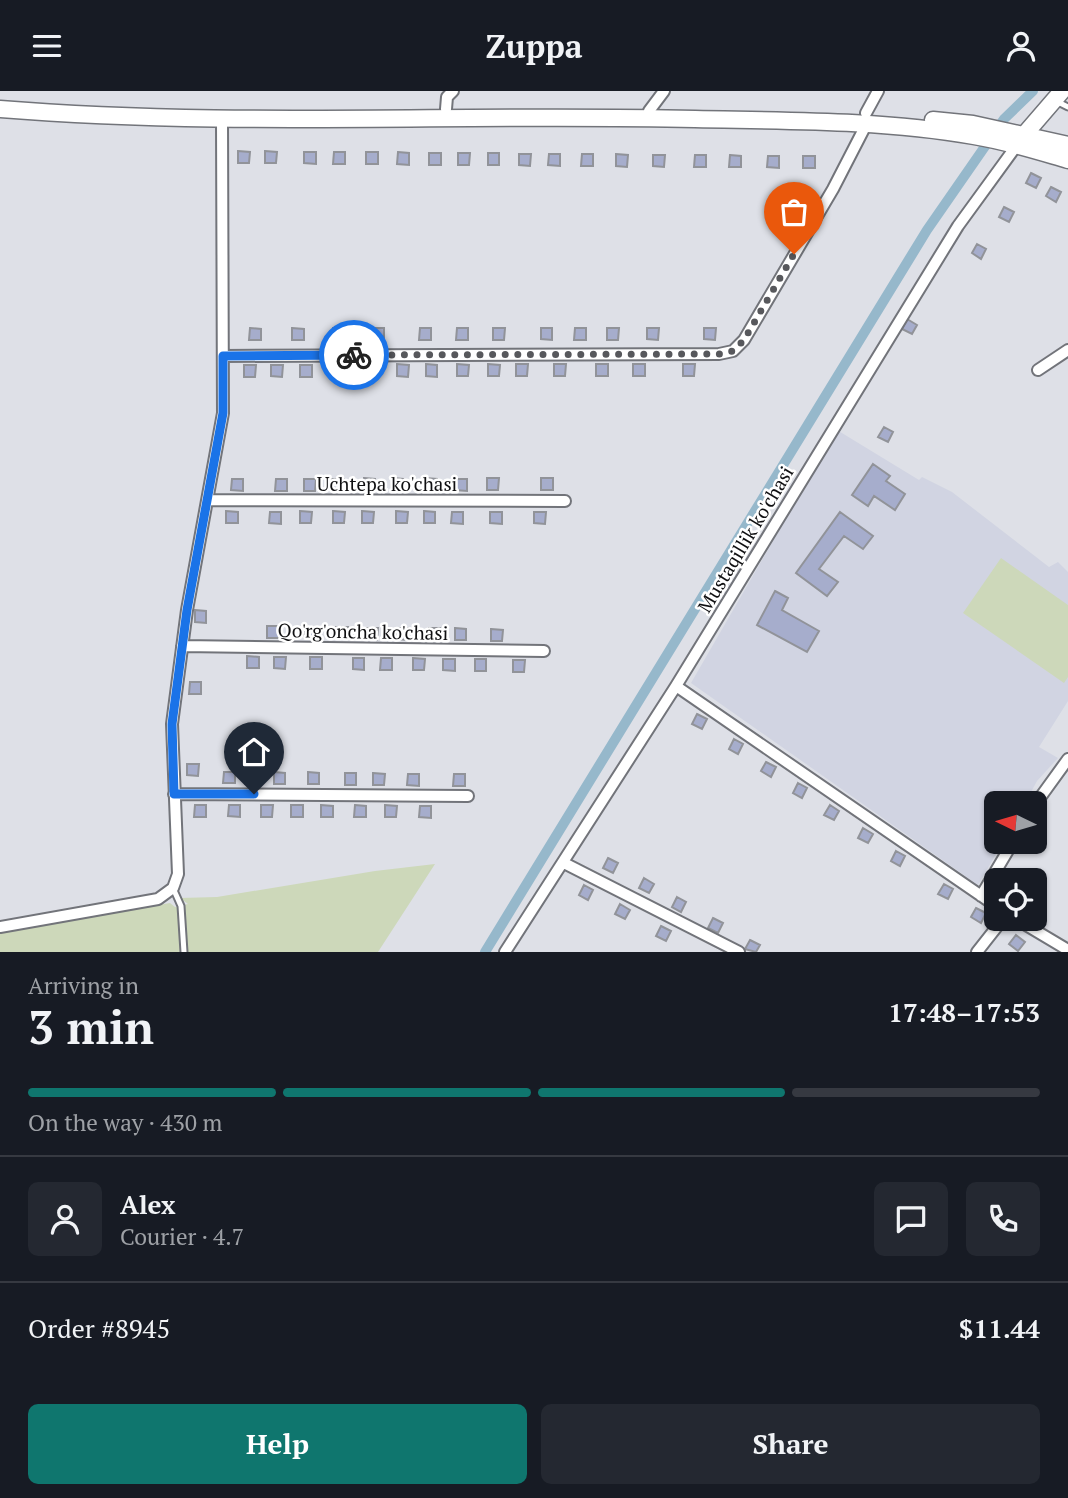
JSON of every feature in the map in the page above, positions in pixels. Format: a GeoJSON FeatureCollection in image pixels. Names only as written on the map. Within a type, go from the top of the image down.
{"type":"FeatureCollection","features":[{"type":"Feature","properties":{"kind":"main road"},"geometry":{"type":"LineString","coordinates":[[0,99],[192,110],[447,97],[649,111],[866,118],[973,130],[1068,145]]}},
{"type":"Feature","properties":{"kind":"main road"},"geometry":{"type":"LineString","coordinates":[[1009,137],[1061,99]]}},
{"type":"Feature","properties":{"kind":"main road"},"geometry":{"type":"LineString","coordinates":[[0,109],[222,120],[866,118]]}},
{"type":"Feature","properties":{"kind":"main road"},"geometry":{"type":"LineString","coordinates":[[1009,137],[1068,160]]}},
{"type":"Feature","properties":{"kind":"street"},"geometry":{"type":"LineString","coordinates":[[649,111],[664,91]]}},
{"type":"Feature","properties":{"kind":"street"},"geometry":{"type":"LineString","coordinates":[[223,356],[719,354],[733,351],[744,340],[833,189],[878,91]]}},
{"type":"Feature","properties":{"kind":"street"},"geometry":{"type":"LineString","coordinates":[[0,927],[158,899],[173,888],[178,874],[172,724],[182,646],[223,413],[222,120]]}},
{"type":"Feature","properties":{"kind":"street","name":"Mustaqillik ko'chasi"},"geometry":{"type":"LineString","coordinates":[[505,952],[676,687],[958,226],[1009,137]]}},
{"type":"Feature","properties":{"kind":"street"},"geometry":{"type":"LineString","coordinates":[[1038,370],[1068,350]]}},
{"type":"Feature","properties":{"kind":"street","name":"Uchtepa ko'chasi"},"geometry":{"type":"LineString","coordinates":[[208,500],[565,501]]}},
{"type":"Feature","properties":{"kind":"street","name":"Qo'rg'oncha ko'chasi"},"geometry":{"type":"LineString","coordinates":[[182,646],[544,652]]}},
{"type":"Feature","properties":{"kind":"street"},"geometry":{"type":"LineString","coordinates":[[676,687],[984,898]]}},
{"type":"Feature","properties":{"kind":"street"},"geometry":{"type":"LineString","coordinates":[[1045,791],[1068,759]]}},
{"type":"Feature","properties":{"kind":"street"},"geometry":{"type":"LineString","coordinates":[[174,794],[468,796]]}},
{"type":"Feature","properties":{"kind":"street"},"geometry":{"type":"LineString","coordinates":[[981,896],[1006,854]]}},
{"type":"Feature","properties":{"kind":"street"},"geometry":{"type":"LineString","coordinates":[[564,863],[739,952]]}},
{"type":"Feature","properties":{"kind":"street"},"geometry":{"type":"LineString","coordinates":[[977,952],[994,931]]}},
{"type":"Feature","properties":{"kind":"street"},"geometry":{"type":"LineString","coordinates":[[1036,931],[1068,950]]}},
{"type":"Feature","properties":{"kind":"lane"},"geometry":{"type":"LineString","coordinates":[[173,888],[181,906],[184,952]]}},
{"type":"Feature","properties":{"kind":"shaded area"},"geometry":{"type":"Polygon","coordinates":[[[837,430],[919,480],[922,477],[952,492],[1049,567],[1058,562],[1068,572],[1068,701],[1039,747],[1058,758],[1032,791],[984,791],[984,854],[996,854],[988,868],[984,868],[984,875],[978,885],[691,683],[837,430]]]}},
{"type":"Feature","properties":{"kind":"green space"},"geometry":{"type":"Polygon","coordinates":[[[1001,558],[1068,605],[1068,677],[1064,683],[963,613],[1001,558]]]}},
{"type":"Feature","properties":{"kind":"green space"},"geometry":{"type":"Polygon","coordinates":[[[435,864],[378,952],[0,952],[0,933],[170,903],[175,907],[188,904],[180,898],[217,897],[435,864]]]}},
{"type":"Feature","properties":{"kind":"building"},"geometry":{"type":"Polygon","coordinates":[[[238,151],[250,152],[249,163],[238,163],[238,151]]]}},
{"type":"Feature","properties":{"kind":"building"},"geometry":{"type":"Polygon","coordinates":[[[265,151],[277,152],[276,163],[265,163],[265,151]]]}},
{"type":"Feature","properties":{"kind":"building"},"geometry":{"type":"Polygon","coordinates":[[[304,152],[316,152],[316,164],[304,163],[304,152]]]}},
{"type":"Feature","properties":{"kind":"building"},"geometry":{"type":"Polygon","coordinates":[[[334,152],[345,152],[345,164],[333,164],[334,152]]]}},
{"type":"Feature","properties":{"kind":"building"},"geometry":{"type":"Polygon","coordinates":[[[366,152],[378,152],[378,164],[366,164],[366,152]]]}},
{"type":"Feature","properties":{"kind":"building"},"geometry":{"type":"Polygon","coordinates":[[[398,152],[409,153],[409,165],[397,164],[398,152]]]}},
{"type":"Feature","properties":{"kind":"building"},"geometry":{"type":"Polygon","coordinates":[[[429,153],[441,153],[441,165],[429,165],[429,153]]]}},
{"type":"Feature","properties":{"kind":"building"},"geometry":{"type":"Polygon","coordinates":[[[458,153],[470,153],[469,165],[458,165],[458,153]]]}},
{"type":"Feature","properties":{"kind":"building"},"geometry":{"type":"Polygon","coordinates":[[[488,153],[499,153],[499,165],[488,165],[488,153]]]}},
{"type":"Feature","properties":{"kind":"building"},"geometry":{"type":"Polygon","coordinates":[[[519,154],[531,154],[530,166],[519,165],[519,154]]]}},
{"type":"Feature","properties":{"kind":"building"},"geometry":{"type":"Polygon","coordinates":[[[549,154],[560,154],[560,166],[548,165],[549,154]]]}},
{"type":"Feature","properties":{"kind":"building"},"geometry":{"type":"Polygon","coordinates":[[[582,154],[593,154],[593,166],[581,166],[582,154]]]}},
{"type":"Feature","properties":{"kind":"building"},"geometry":{"type":"Polygon","coordinates":[[[616,154],[628,155],[627,167],[616,166],[616,154]]]}},
{"type":"Feature","properties":{"kind":"building"},"geometry":{"type":"Polygon","coordinates":[[[653,155],[665,155],[664,167],[653,166],[653,155]]]}},
{"type":"Feature","properties":{"kind":"building"},"geometry":{"type":"Polygon","coordinates":[[[695,155],[706,155],[706,167],[694,167],[695,155]]]}},
{"type":"Feature","properties":{"kind":"building"},"geometry":{"type":"Polygon","coordinates":[[[730,155],[741,156],[741,167],[729,167],[730,155]]]}},
{"type":"Feature","properties":{"kind":"building"},"geometry":{"type":"Polygon","coordinates":[[[768,156],[779,156],[779,168],[767,167],[768,156]]]}},
{"type":"Feature","properties":{"kind":"building"},"geometry":{"type":"Polygon","coordinates":[[[803,156],[815,156],[815,168],[803,168],[803,156]]]}},
{"type":"Feature","properties":{"kind":"building"},"geometry":{"type":"Polygon","coordinates":[[[1031,173],[1041,178],[1036,188],[1026,183],[1031,173]]]}},
{"type":"Feature","properties":{"kind":"building"},"geometry":{"type":"Polygon","coordinates":[[[1051,187],[1061,192],[1056,202],[1046,196],[1051,187]]]}},
{"type":"Feature","properties":{"kind":"building"},"geometry":{"type":"Polygon","coordinates":[[[1004,207],[1014,212],[1009,222],[999,217],[1004,207]]]}},
{"type":"Feature","properties":{"kind":"building"},"geometry":{"type":"Polygon","coordinates":[[[977,244],[986,249],[981,259],[972,253],[977,244]]]}},
{"type":"Feature","properties":{"kind":"building"},"geometry":{"type":"Polygon","coordinates":[[[907,319],[917,325],[912,334],[902,329],[907,319]]]}},
{"type":"Feature","properties":{"kind":"building"},"geometry":{"type":"Polygon","coordinates":[[[250,328],[261,329],[261,340],[249,340],[250,328]]]}},
{"type":"Feature","properties":{"kind":"building"},"geometry":{"type":"Polygon","coordinates":[[[292,328],[304,329],[304,340],[292,340],[292,328]]]}},
{"type":"Feature","properties":{"kind":"building"},"geometry":{"type":"Polygon","coordinates":[[[333,328],[345,328],[345,340],[333,340],[333,328]]]}},
{"type":"Feature","properties":{"kind":"building"},"geometry":{"type":"Polygon","coordinates":[[[373,328],[384,328],[384,340],[372,340],[373,328]]]}},
{"type":"Feature","properties":{"kind":"building"},"geometry":{"type":"Polygon","coordinates":[[[420,328],[431,328],[431,340],[419,340],[420,328]]]}},
{"type":"Feature","properties":{"kind":"building"},"geometry":{"type":"Polygon","coordinates":[[[457,328],[468,328],[468,340],[456,340],[457,328]]]}},
{"type":"Feature","properties":{"kind":"building"},"geometry":{"type":"Polygon","coordinates":[[[493,328],[505,328],[504,340],[493,340],[493,328]]]}},
{"type":"Feature","properties":{"kind":"building"},"geometry":{"type":"Polygon","coordinates":[[[541,328],[552,328],[552,340],[541,339],[541,328]]]}},
{"type":"Feature","properties":{"kind":"building"},"geometry":{"type":"Polygon","coordinates":[[[575,328],[586,328],[586,340],[574,340],[575,328]]]}},
{"type":"Feature","properties":{"kind":"building"},"geometry":{"type":"Polygon","coordinates":[[[607,328],[619,328],[618,340],[607,340],[607,328]]]}},
{"type":"Feature","properties":{"kind":"building"},"geometry":{"type":"Polygon","coordinates":[[[647,328],[659,328],[658,340],[647,339],[647,328]]]}},
{"type":"Feature","properties":{"kind":"building"},"geometry":{"type":"Polygon","coordinates":[[[704,328],[716,328],[715,340],[704,339],[704,328]]]}},
{"type":"Feature","properties":{"kind":"building"},"geometry":{"type":"Polygon","coordinates":[[[397,364],[409,365],[408,377],[397,376],[397,364]]]}},
{"type":"Feature","properties":{"kind":"building"},"geometry":{"type":"Polygon","coordinates":[[[426,364],[437,365],[437,377],[426,376],[426,364]]]}},
{"type":"Feature","properties":{"kind":"building"},"geometry":{"type":"Polygon","coordinates":[[[457,364],[469,365],[468,376],[457,376],[457,364]]]}},
{"type":"Feature","properties":{"kind":"building"},"geometry":{"type":"Polygon","coordinates":[[[488,364],[500,365],[499,376],[488,376],[488,364]]]}},
{"type":"Feature","properties":{"kind":"building"},"geometry":{"type":"Polygon","coordinates":[[[516,364],[528,364],[527,376],[516,376],[516,364]]]}},
{"type":"Feature","properties":{"kind":"building"},"geometry":{"type":"Polygon","coordinates":[[[554,364],[566,364],[565,376],[554,376],[554,364]]]}},
{"type":"Feature","properties":{"kind":"building"},"geometry":{"type":"Polygon","coordinates":[[[596,364],[608,364],[608,376],[596,376],[596,364]]]}},
{"type":"Feature","properties":{"kind":"building"},"geometry":{"type":"Polygon","coordinates":[[[633,364],[645,364],[645,376],[633,376],[633,364]]]}},
{"type":"Feature","properties":{"kind":"building"},"geometry":{"type":"Polygon","coordinates":[[[683,364],[695,364],[694,376],[683,376],[683,364]]]}},
{"type":"Feature","properties":{"kind":"building"},"geometry":{"type":"Polygon","coordinates":[[[244,365],[256,365],[255,377],[244,377],[244,365]]]}},
{"type":"Feature","properties":{"kind":"building"},"geometry":{"type":"Polygon","coordinates":[[[271,365],[283,365],[282,377],[271,376],[271,365]]]}},
{"type":"Feature","properties":{"kind":"building"},"geometry":{"type":"Polygon","coordinates":[[[300,365],[312,365],[312,377],[300,377],[300,365]]]}},
{"type":"Feature","properties":{"kind":"building"},"geometry":{"type":"Polygon","coordinates":[[[334,365],[346,365],[345,377],[334,376],[334,365]]]}},
{"type":"Feature","properties":{"kind":"building"},"geometry":{"type":"Polygon","coordinates":[[[365,365],[376,365],[376,377],[364,376],[365,365]]]}},
{"type":"Feature","properties":{"kind":"building"},"geometry":{"type":"Polygon","coordinates":[[[884,427],[893,432],[888,442],[878,437],[884,427]]]}},
{"type":"Feature","properties":{"kind":"building"},"geometry":{"type":"Polygon","coordinates":[[[873,464],[890,476],[886,481],[905,494],[895,510],[874,496],[868,506],[852,495],[873,464]]]}},
{"type":"Feature","properties":{"kind":"building"},"geometry":{"type":"Polygon","coordinates":[[[364,478],[375,479],[375,490],[364,490],[364,478]]]}},
{"type":"Feature","properties":{"kind":"building"},"geometry":{"type":"Polygon","coordinates":[[[392,478],[403,479],[403,490],[391,490],[392,478]]]}},
{"type":"Feature","properties":{"kind":"building"},"geometry":{"type":"Polygon","coordinates":[[[425,478],[437,479],[437,490],[425,490],[425,478]]]}},
{"type":"Feature","properties":{"kind":"building"},"geometry":{"type":"Polygon","coordinates":[[[487,478],[499,478],[498,490],[487,490],[487,478]]]}},
{"type":"Feature","properties":{"kind":"building"},"geometry":{"type":"Polygon","coordinates":[[[541,478],[553,478],[553,490],[541,490],[541,478]]]}},
{"type":"Feature","properties":{"kind":"building"},"geometry":{"type":"Polygon","coordinates":[[[232,479],[243,479],[243,491],[231,490],[232,479]]]}},
{"type":"Feature","properties":{"kind":"building"},"geometry":{"type":"Polygon","coordinates":[[[276,479],[287,479],[287,491],[275,491],[276,479]]]}},
{"type":"Feature","properties":{"kind":"building"},"geometry":{"type":"Polygon","coordinates":[[[304,479],[316,479],[315,491],[304,491],[304,479]]]}},
{"type":"Feature","properties":{"kind":"building"},"geometry":{"type":"Polygon","coordinates":[[[332,479],[344,479],[343,490],[332,490],[332,479]]]}},
{"type":"Feature","properties":{"kind":"building"},"geometry":{"type":"Polygon","coordinates":[[[455,479],[467,479],[467,491],[455,490],[455,479]]]}},
{"type":"Feature","properties":{"kind":"building"},"geometry":{"type":"Polygon","coordinates":[[[226,511],[238,512],[238,523],[226,523],[226,511]]]}},
{"type":"Feature","properties":{"kind":"building"},"geometry":{"type":"Polygon","coordinates":[[[300,511],[312,512],[311,523],[300,523],[300,511]]]}},
{"type":"Feature","properties":{"kind":"building"},"geometry":{"type":"Polygon","coordinates":[[[333,511],[345,512],[344,523],[333,523],[333,511]]]}},
{"type":"Feature","properties":{"kind":"building"},"geometry":{"type":"Polygon","coordinates":[[[362,511],[374,512],[373,523],[362,523],[362,511]]]}},
{"type":"Feature","properties":{"kind":"building"},"geometry":{"type":"Polygon","coordinates":[[[396,511],[408,512],[407,523],[396,523],[396,511]]]}},
{"type":"Feature","properties":{"kind":"building"},"geometry":{"type":"Polygon","coordinates":[[[424,511],[435,512],[435,523],[424,523],[424,511]]]}},
{"type":"Feature","properties":{"kind":"building"},"geometry":{"type":"Polygon","coordinates":[[[270,512],[281,512],[281,524],[269,523],[270,512]]]}},
{"type":"Feature","properties":{"kind":"building"},"geometry":{"type":"Polygon","coordinates":[[[452,512],[463,512],[463,524],[451,523],[452,512]]]}},
{"type":"Feature","properties":{"kind":"building"},"geometry":{"type":"Polygon","coordinates":[[[490,512],[502,512],[502,524],[490,523],[490,512]]]}},
{"type":"Feature","properties":{"kind":"building"},"geometry":{"type":"Polygon","coordinates":[[[534,512],[546,512],[545,524],[534,523],[534,512]]]}},
{"type":"Feature","properties":{"kind":"building"},"geometry":{"type":"Polygon","coordinates":[[[840,512],[873,536],[863,549],[844,536],[819,569],[838,582],[827,596],[796,573],[840,512]]]}},
{"type":"Feature","properties":{"kind":"building"},"geometry":{"type":"Polygon","coordinates":[[[775,591],[788,598],[782,610],[819,631],[807,652],[757,625],[775,591]]]}},
{"type":"Feature","properties":{"kind":"building"},"geometry":{"type":"Polygon","coordinates":[[[195,610],[206,611],[206,623],[195,622],[195,610]]]}},
{"type":"Feature","properties":{"kind":"building"},"geometry":{"type":"Polygon","coordinates":[[[267,626],[279,626],[279,638],[267,638],[267,626]]]}},
{"type":"Feature","properties":{"kind":"building"},"geometry":{"type":"Polygon","coordinates":[[[304,627],[316,627],[316,639],[304,638],[304,627]]]}},
{"type":"Feature","properties":{"kind":"building"},"geometry":{"type":"Polygon","coordinates":[[[336,627],[348,627],[347,639],[336,639],[336,627]]]}},
{"type":"Feature","properties":{"kind":"building"},"geometry":{"type":"Polygon","coordinates":[[[366,628],[378,628],[377,640],[366,639],[366,628]]]}},
{"type":"Feature","properties":{"kind":"building"},"geometry":{"type":"Polygon","coordinates":[[[397,628],[409,628],[408,640],[397,639],[397,628]]]}},
{"type":"Feature","properties":{"kind":"building"},"geometry":{"type":"Polygon","coordinates":[[[429,628],[440,628],[440,640],[429,640],[429,628]]]}},
{"type":"Feature","properties":{"kind":"building"},"geometry":{"type":"Polygon","coordinates":[[[455,628],[466,629],[466,640],[455,640],[455,628]]]}},
{"type":"Feature","properties":{"kind":"building"},"geometry":{"type":"Polygon","coordinates":[[[491,629],[503,630],[502,641],[491,641],[491,629]]]}},
{"type":"Feature","properties":{"kind":"building"},"geometry":{"type":"Polygon","coordinates":[[[247,656],[259,657],[259,668],[247,668],[247,656]]]}},
{"type":"Feature","properties":{"kind":"building"},"geometry":{"type":"Polygon","coordinates":[[[274,657],[286,657],[285,669],[274,668],[274,657]]]}},
{"type":"Feature","properties":{"kind":"building"},"geometry":{"type":"Polygon","coordinates":[[[310,657],[322,657],[322,669],[310,669],[310,657]]]}},
{"type":"Feature","properties":{"kind":"building"},"geometry":{"type":"Polygon","coordinates":[[[353,658],[364,658],[364,670],[353,669],[353,658]]]}},
{"type":"Feature","properties":{"kind":"building"},"geometry":{"type":"Polygon","coordinates":[[[381,658],[392,658],[392,670],[380,670],[381,658]]]}},
{"type":"Feature","properties":{"kind":"building"},"geometry":{"type":"Polygon","coordinates":[[[413,658],[425,659],[424,670],[413,670],[413,658]]]}},
{"type":"Feature","properties":{"kind":"building"},"geometry":{"type":"Polygon","coordinates":[[[443,659],[455,659],[455,671],[443,670],[443,659]]]}},
{"type":"Feature","properties":{"kind":"building"},"geometry":{"type":"Polygon","coordinates":[[[475,659],[486,659],[486,671],[475,671],[475,659]]]}},
{"type":"Feature","properties":{"kind":"building"},"geometry":{"type":"Polygon","coordinates":[[[513,660],[525,660],[524,672],[513,672],[513,660]]]}},
{"type":"Feature","properties":{"kind":"building"},"geometry":{"type":"Polygon","coordinates":[[[190,682],[201,682],[201,694],[189,694],[190,682]]]}},
{"type":"Feature","properties":{"kind":"building"},"geometry":{"type":"Polygon","coordinates":[[[697,714],[707,719],[702,729],[692,724],[697,714]]]}},
{"type":"Feature","properties":{"kind":"building"},"geometry":{"type":"Polygon","coordinates":[[[734,739],[743,744],[738,754],[729,749],[734,739]]]}},
{"type":"Feature","properties":{"kind":"building"},"geometry":{"type":"Polygon","coordinates":[[[766,762],[776,767],[771,777],[761,771],[766,762]]]}},
{"type":"Feature","properties":{"kind":"building"},"geometry":{"type":"Polygon","coordinates":[[[187,764],[199,764],[198,776],[187,775],[187,764]]]}},
{"type":"Feature","properties":{"kind":"building"},"geometry":{"type":"Polygon","coordinates":[[[224,772],[235,772],[235,783],[223,783],[224,772]]]}},
{"type":"Feature","properties":{"kind":"building"},"geometry":{"type":"Polygon","coordinates":[[[245,772],[257,772],[256,784],[245,784],[245,772]]]}},
{"type":"Feature","properties":{"kind":"building"},"geometry":{"type":"Polygon","coordinates":[[[274,772],[285,773],[285,784],[274,784],[274,772]]]}},
{"type":"Feature","properties":{"kind":"building"},"geometry":{"type":"Polygon","coordinates":[[[308,772],[319,773],[319,784],[308,784],[308,772]]]}},
{"type":"Feature","properties":{"kind":"building"},"geometry":{"type":"Polygon","coordinates":[[[345,773],[356,773],[356,785],[345,785],[345,773]]]}},
{"type":"Feature","properties":{"kind":"building"},"geometry":{"type":"Polygon","coordinates":[[[373,773],[385,774],[384,785],[373,785],[373,773]]]}},
{"type":"Feature","properties":{"kind":"building"},"geometry":{"type":"Polygon","coordinates":[[[408,774],[419,774],[419,786],[407,785],[408,774]]]}},
{"type":"Feature","properties":{"kind":"building"},"geometry":{"type":"Polygon","coordinates":[[[454,774],[465,774],[465,786],[453,786],[454,774]]]}},
{"type":"Feature","properties":{"kind":"building"},"geometry":{"type":"Polygon","coordinates":[[[798,783],[807,788],[802,798],[793,793],[798,783]]]}},
{"type":"Feature","properties":{"kind":"building"},"geometry":{"type":"Polygon","coordinates":[[[195,805],[206,805],[206,817],[194,817],[195,805]]]}},
{"type":"Feature","properties":{"kind":"building"},"geometry":{"type":"Polygon","coordinates":[[[229,805],[240,805],[240,817],[228,816],[229,805]]]}},
{"type":"Feature","properties":{"kind":"building"},"geometry":{"type":"Polygon","coordinates":[[[261,805],[273,805],[272,817],[261,817],[261,805]]]}},
{"type":"Feature","properties":{"kind":"building"},"geometry":{"type":"Polygon","coordinates":[[[291,805],[303,805],[303,817],[291,817],[291,805]]]}},
{"type":"Feature","properties":{"kind":"building"},"geometry":{"type":"Polygon","coordinates":[[[321,805],[333,806],[333,817],[321,817],[321,805]]]}},
{"type":"Feature","properties":{"kind":"building"},"geometry":{"type":"Polygon","coordinates":[[[355,805],[366,806],[366,817],[354,817],[355,805]]]}},
{"type":"Feature","properties":{"kind":"building"},"geometry":{"type":"Polygon","coordinates":[[[385,805],[397,806],[396,817],[385,817],[385,805]]]}},
{"type":"Feature","properties":{"kind":"building"},"geometry":{"type":"Polygon","coordinates":[[[830,805],[839,811],[834,820],[824,815],[830,805]]]}},
{"type":"Feature","properties":{"kind":"building"},"geometry":{"type":"Polygon","coordinates":[[[420,806],[431,806],[431,818],[419,817],[420,806]]]}},
{"type":"Feature","properties":{"kind":"building"},"geometry":{"type":"Polygon","coordinates":[[[863,828],[873,834],[868,843],[858,838],[863,828]]]}},
{"type":"Feature","properties":{"kind":"building"},"geometry":{"type":"Polygon","coordinates":[[[896,851],[905,856],[900,866],[891,861],[896,851]]]}},
{"type":"Feature","properties":{"kind":"building"},"geometry":{"type":"Polygon","coordinates":[[[608,858],[618,863],[613,873],[603,868],[608,858]]]}},
{"type":"Feature","properties":{"kind":"building"},"geometry":{"type":"Polygon","coordinates":[[[644,878],[654,884],[649,893],[639,888],[644,878]]]}},
{"type":"Feature","properties":{"kind":"building"},"geometry":{"type":"Polygon","coordinates":[[[944,884],[953,889],[948,899],[938,894],[944,884]]]}},
{"type":"Feature","properties":{"kind":"building"},"geometry":{"type":"Polygon","coordinates":[[[584,885],[593,890],[588,900],[579,895],[584,885]]]}},
{"type":"Feature","properties":{"kind":"building"},"geometry":{"type":"Polygon","coordinates":[[[677,897],[686,902],[681,912],[672,907],[677,897]]]}},
{"type":"Feature","properties":{"kind":"building"},"geometry":{"type":"Polygon","coordinates":[[[620,904],[630,910],[625,919],[615,914],[620,904]]]}},
{"type":"Feature","properties":{"kind":"building"},"geometry":{"type":"Polygon","coordinates":[[[976,908],[984,912],[981,923],[971,917],[976,908]]]}},
{"type":"Feature","properties":{"kind":"building"},"geometry":{"type":"Polygon","coordinates":[[[713,918],[723,923],[718,933],[708,928],[713,918]]]}},
{"type":"Feature","properties":{"kind":"building"},"geometry":{"type":"Polygon","coordinates":[[[661,926],[671,931],[666,941],[656,936],[661,926]]]}},
{"type":"Feature","properties":{"kind":"building"},"geometry":{"type":"Polygon","coordinates":[[[1016,935],[1025,942],[1018,951],[1009,944],[1016,935]]]}},
{"type":"Feature","properties":{"kind":"building"},"geometry":{"type":"Polygon","coordinates":[[[750,940],[760,945],[756,952],[745,949],[750,940]]]}},
{"type":"Feature","properties":{"kind":"waterway"},"geometry":{"type":"LineString","coordinates":[[485,952],[927,230],[1004,119],[1033,91]]}},
{"type":"Feature","properties":{"kind":"way so far"},"geometry":{"type":"LineString","coordinates":[[354,355],[719,354],[733,351],[744,340],[794,254]]}},
{"type":"Feature","properties":{"kind":"route"},"geometry":{"type":"LineString","coordinates":[[254,794],[174,794],[172,724],[187,610],[223,413],[223,356],[354,355]]}}]}
